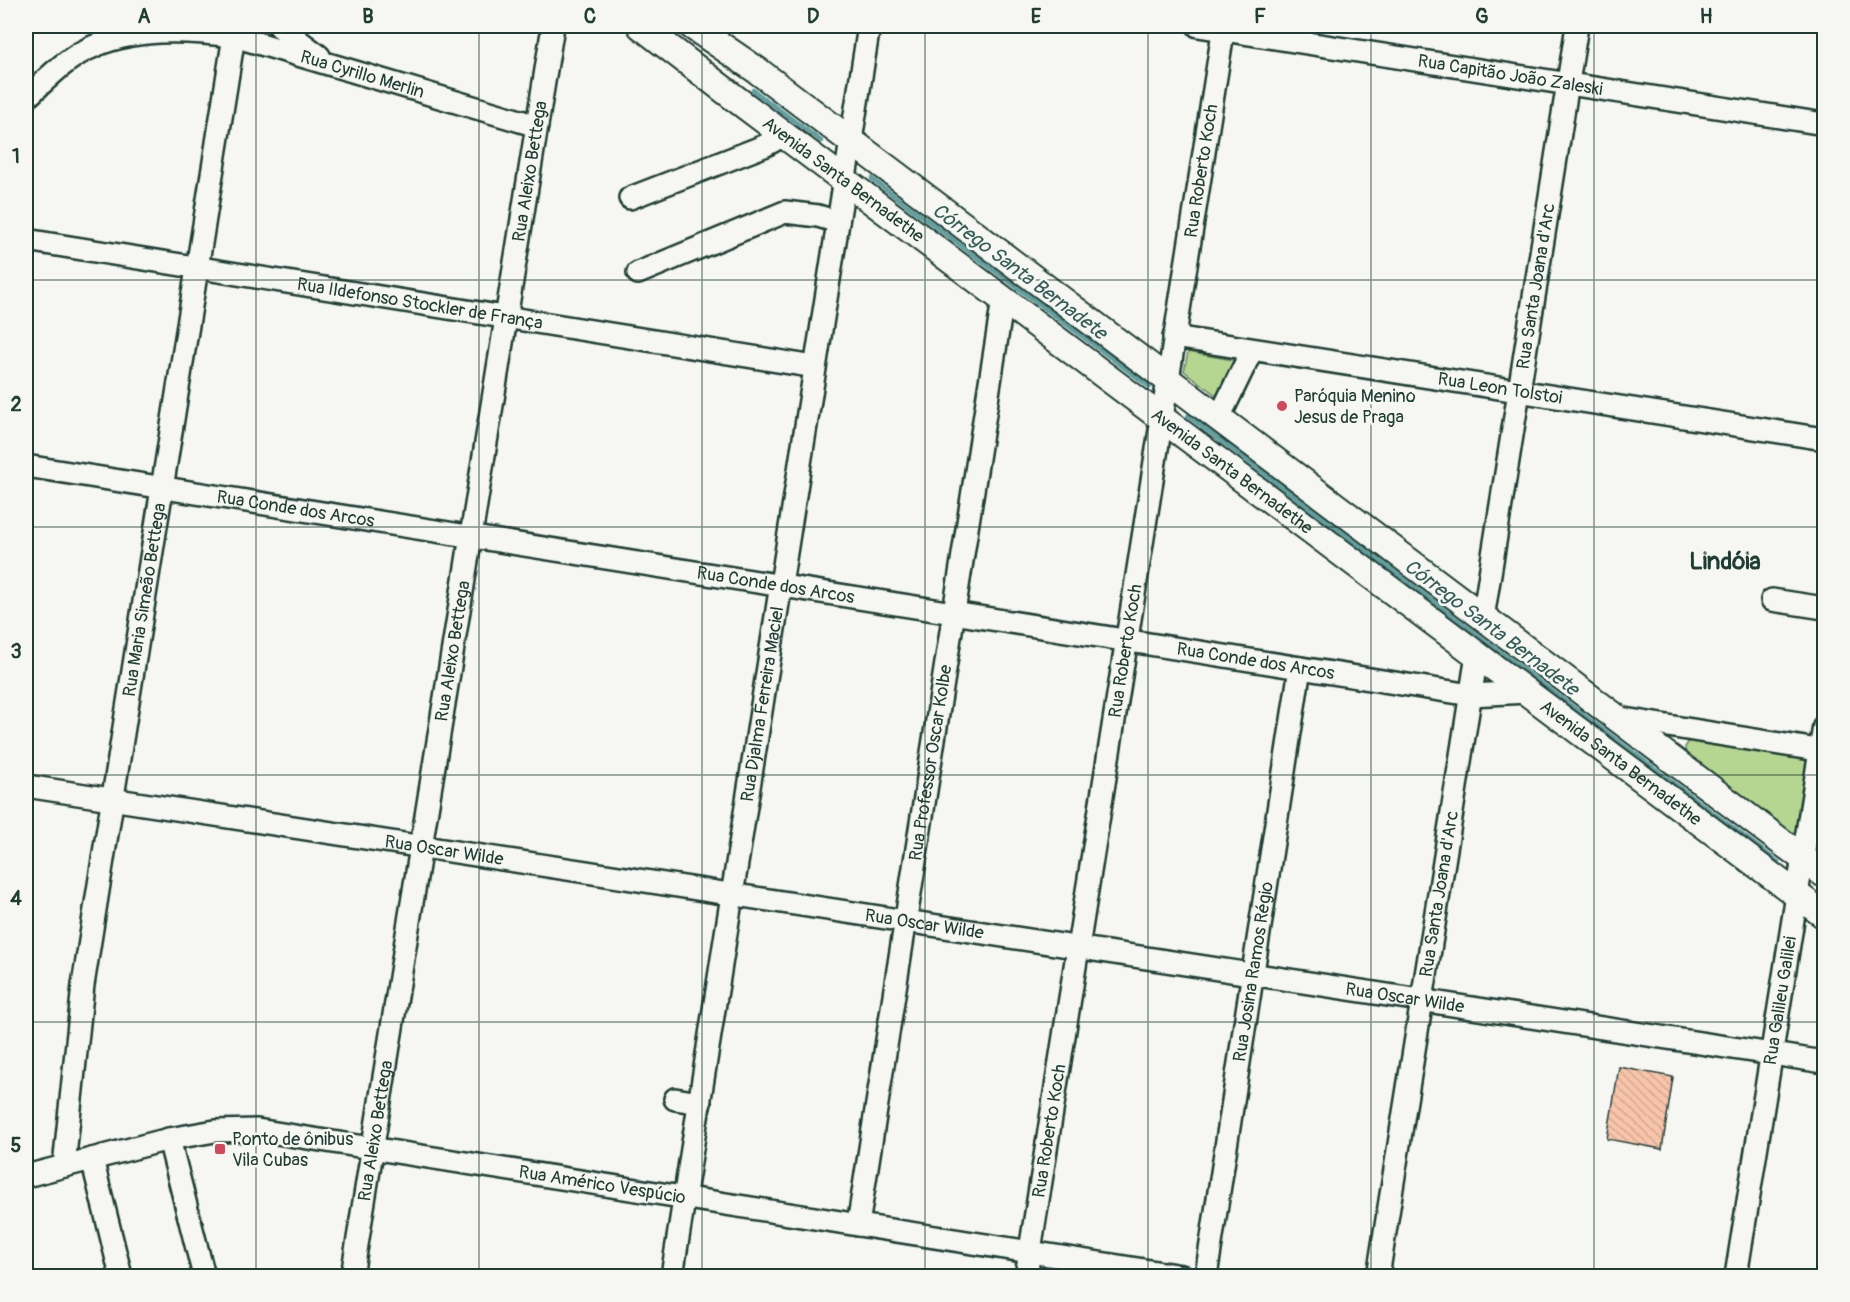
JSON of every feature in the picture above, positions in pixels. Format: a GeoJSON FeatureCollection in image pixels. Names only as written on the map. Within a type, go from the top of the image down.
{"type":"FeatureCollection","features":[{"type":"Feature","properties":{"kind":"main road","name":"Avenida Santa Bernadethe"},"geometry":{"type":"LineString","coordinates":[[640,26],[1824,915]]}},
{"type":"Feature","properties":{"kind":"main road","name":"Avenida Santa Bernadethe"},"geometry":{"type":"LineString","coordinates":[[692,26],[758,71],[1824,874]]}},
{"type":"Feature","properties":{"kind":"street"},"geometry":{"type":"LineString","coordinates":[[279,26],[330,64]]}},
{"type":"Feature","properties":{"kind":"street","name":"Rua Aleixo Bettega"},"geometry":{"type":"LineString","coordinates":[[352,1276],[553,26]]}},
{"type":"Feature","properties":{"kind":"street","name":"Rua Djalma Ferreira Maciel"},"geometry":{"type":"LineString","coordinates":[[672,1276],[869,26]]}},
{"type":"Feature","properties":{"kind":"street","name":"Rua Capitão João Zaleski"},"geometry":{"type":"LineString","coordinates":[[1198,26],[1224,28],[1824,124]]}},
{"type":"Feature","properties":{"kind":"street","name":"Rua Santa Joana d'Arc"},"geometry":{"type":"LineString","coordinates":[[1483,618],[1577,26]]}},
{"type":"Feature","properties":{"kind":"street","name":"Rua Roberto Koch"},"geometry":{"type":"LineString","coordinates":[[1026,1276],[1224,28]]}},
{"type":"Feature","properties":{"kind":"street","name":"Rua Cyrillo Merlin"},"geometry":{"type":"LineString","coordinates":[[26,98],[61,67],[87,49],[116,39],[169,31],[198,31],[234,36],[537,126]]}},
{"type":"Feature","properties":{"kind":"street","name":"Rua Maria Simeão Bettega"},"geometry":{"type":"LineString","coordinates":[[64,1166],[83,985],[234,36]]}},
{"type":"Feature","properties":{"kind":"street"},"geometry":{"type":"LineString","coordinates":[[630,198],[764,146],[784,135]]}},
{"type":"Feature","properties":{"kind":"street"},"geometry":{"type":"LineString","coordinates":[[638,273],[785,212],[818,216],[838,222]]}},
{"type":"Feature","properties":{"kind":"street","name":"Rua Ildefonso Stockler de França"},"geometry":{"type":"LineString","coordinates":[[26,240],[815,367]]}},
{"type":"Feature","properties":{"kind":"street","name":"Rua Professor Oscar Kolbe"},"geometry":{"type":"LineString","coordinates":[[858,1225],[1003,299]]}},
{"type":"Feature","properties":{"kind":"street","name":"Rua Leon Tolstoi"},"geometry":{"type":"LineString","coordinates":[[1174,337],[1824,439]]}},
{"type":"Feature","properties":{"kind":"street"},"geometry":{"type":"LineString","coordinates":[[1219,418],[1252,350]]}},
{"type":"Feature","properties":{"kind":"street","name":"Rua Conde dos Arcos"},"geometry":{"type":"LineString","coordinates":[[26,466],[1471,695],[1527,692]]}},
{"type":"Feature","properties":{"kind":"street"},"geometry":{"type":"LineString","coordinates":[[1772,600],[1824,608]]}},
{"type":"Feature","properties":{"kind":"street","name":"Rua Santa Joana d'Arc"},"geometry":{"type":"LineString","coordinates":[[1378,1276],[1477,655]]}},
{"type":"Feature","properties":{"kind":"street","name":"Rua Josina Ramos Régio"},"geometry":{"type":"LineString","coordinates":[[1206,1276],[1300,668]]}},
{"type":"Feature","properties":{"kind":"street"},"geometry":{"type":"LineString","coordinates":[[1618,718],[1822,750]]}},
{"type":"Feature","properties":{"kind":"street","name":"Rua Galileu Galilei"},"geometry":{"type":"LineString","coordinates":[[1736,1276],[1822,750],[1824,726]]}},
{"type":"Feature","properties":{"kind":"street"},"geometry":{"type":"LineString","coordinates":[[1672,759],[1673,745],[1679,734],[1694,730]]}},
{"type":"Feature","properties":{"kind":"street","name":"Rua Oscar Wilde"},"geometry":{"type":"LineString","coordinates":[[26,786],[1824,1062]]}},
{"type":"Feature","properties":{"kind":"street"},"geometry":{"type":"LineString","coordinates":[[675,1099],[699,1103]]}},
{"type":"Feature","properties":{"kind":"street","name":"Rua Américo Vespúcio"},"geometry":{"type":"LineString","coordinates":[[26,1176],[169,1139],[215,1131],[257,1130],[1182,1276]]}},
{"type":"Feature","properties":{"kind":"street"},"geometry":{"type":"LineString","coordinates":[[169,1139],[204,1276]]}},
{"type":"Feature","properties":{"kind":"street"},"geometry":{"type":"LineString","coordinates":[[92,1159],[121,1276]]}},
{"type":"Feature","properties":{"kind":"green space"},"geometry":{"type":"Polygon","coordinates":[[[1188,352],[1238,361],[1220,398],[1184,371],[1188,352]]]}},
{"type":"Feature","properties":{"kind":"green space"},"geometry":{"type":"Polygon","coordinates":[[[1696,739],[1807,757],[1795,837],[1686,755],[1685,747],[1689,741],[1696,739]]]}},
{"type":"Feature","properties":{"kind":"building"},"geometry":{"type":"Polygon","coordinates":[[[1619,1067],[1673,1077],[1662,1149],[1607,1139],[1619,1067]]]}},
{"type":"Feature","properties":{"kind":"waterway","name":"Córrego Santa Bernadete"},"geometry":{"type":"LineString","coordinates":[[753,90],[821,141]]}},
{"type":"Feature","properties":{"kind":"waterway","name":"Córrego Santa Bernadete"},"geometry":{"type":"LineString","coordinates":[[872,179],[1150,387]]}},
{"type":"Feature","properties":{"kind":"waterway","name":"Córrego Santa Bernadete"},"geometry":{"type":"LineString","coordinates":[[1188,416],[1778,862]]}},
{"type":"Feature","properties":{"kind":"place","name":"Paróquia Menino Jesus de Praga"},"geometry":{"type":"Point","coordinates":[1282,406]}},
{"type":"Feature","properties":{"kind":"place","name":"Ponto de ônibus Vila Cubas"},"geometry":{"type":"Point","coordinates":[220,1149]}},
{"type":"Feature","properties":{"kind":"district","name":"Lindóia"},"geometry":{"type":"Point","coordinates":[1725,561]}}]}
